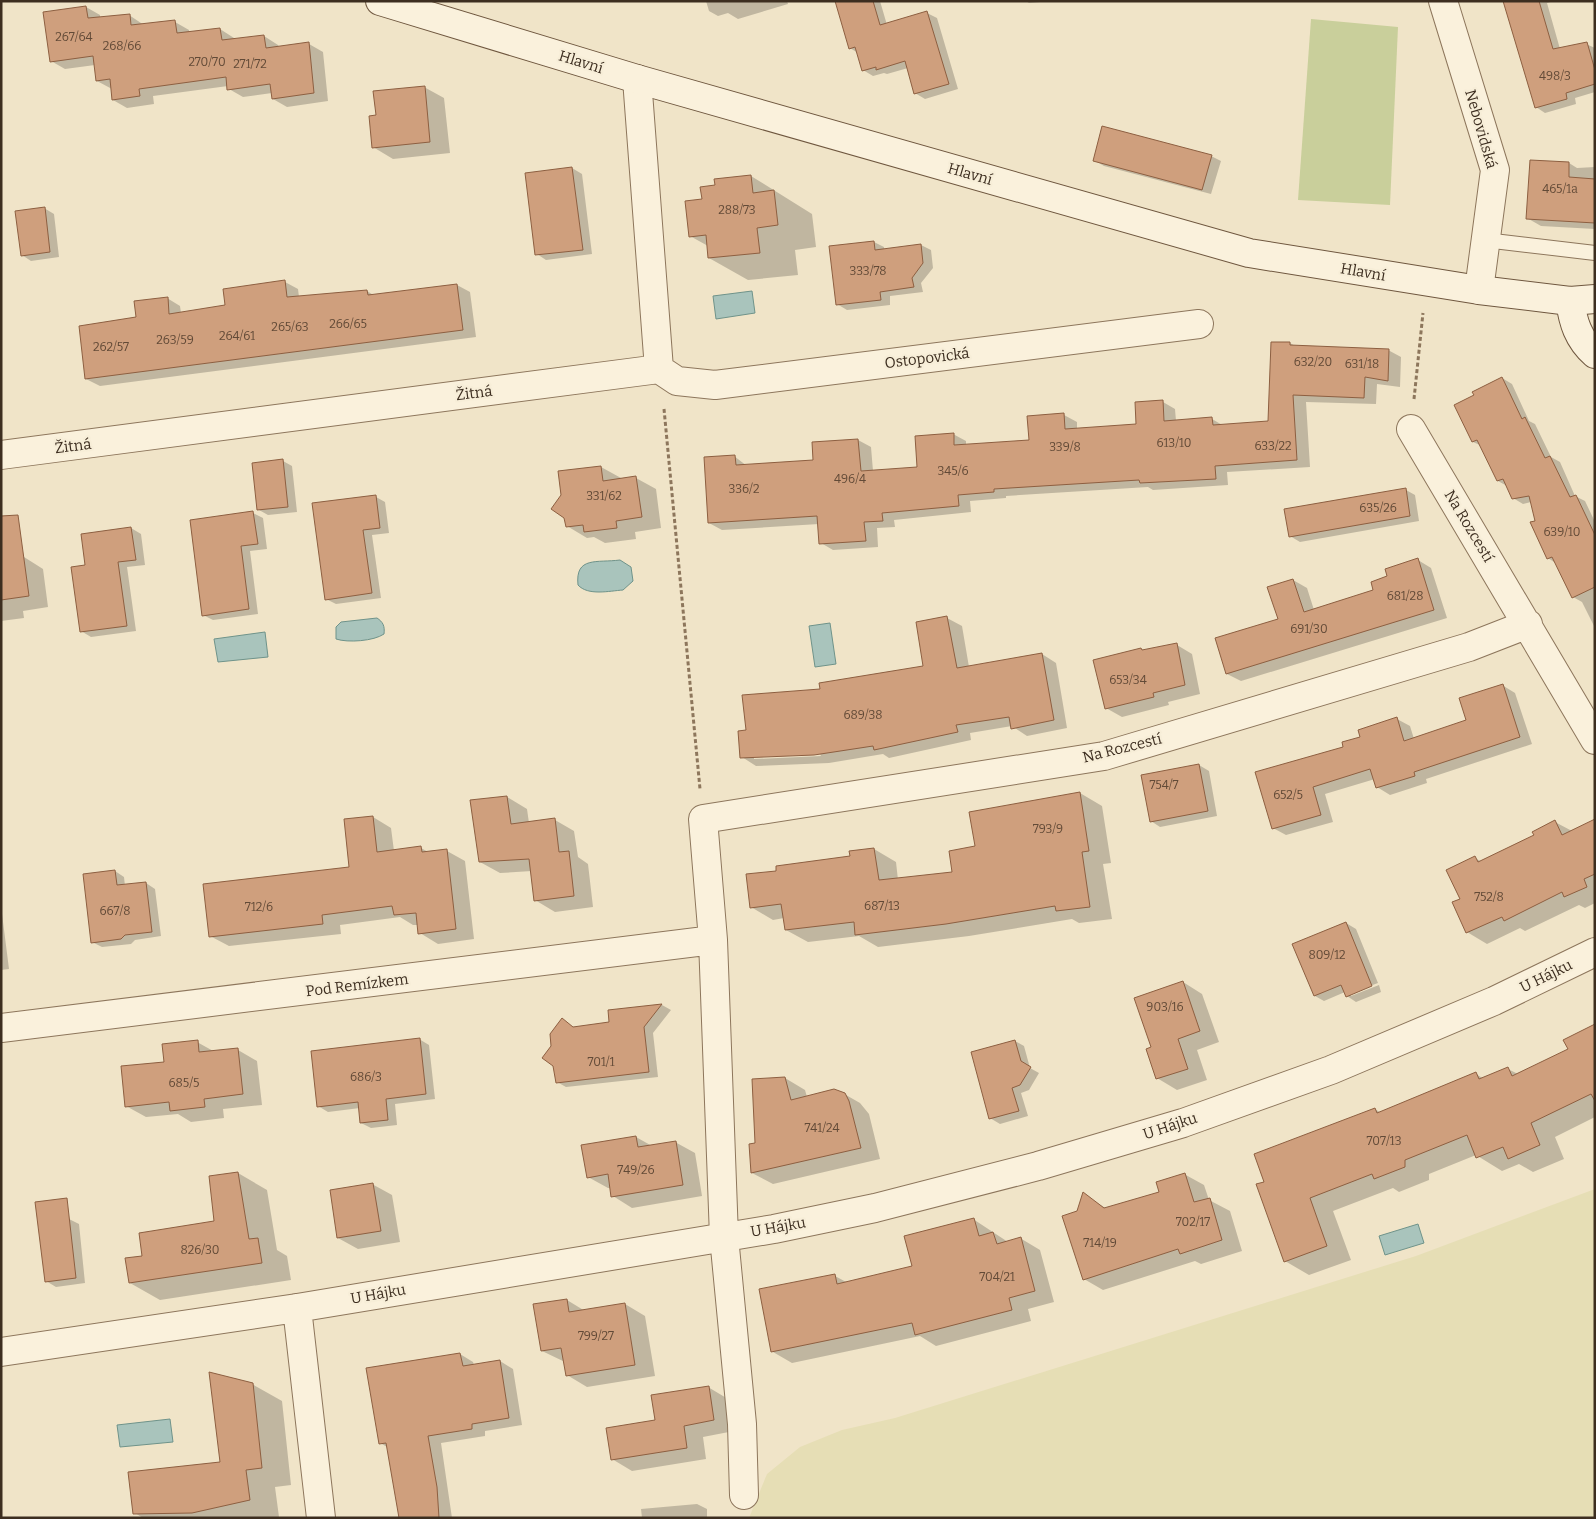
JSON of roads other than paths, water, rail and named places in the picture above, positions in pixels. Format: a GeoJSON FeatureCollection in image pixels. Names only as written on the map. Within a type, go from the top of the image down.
{"type":"FeatureCollection","features":[{"type":"Feature","properties":{"kind":"street","name":"Hlavní"},"geometry":{"type":"LineString","coordinates":[[380,1],[637,79],[1249,253],[1427,283],[1583,300]]}},
{"type":"Feature","properties":{"kind":"street","name":"Nebovidská"},"geometry":{"type":"LineString","coordinates":[[1443,1],[1495,170],[1478,290]]}},
{"type":"Feature","properties":{"kind":"street"},"geometry":{"type":"LineString","coordinates":[[637,79],[659,369]]}},
{"type":"Feature","properties":{"kind":"street"},"geometry":{"type":"LineString","coordinates":[[1583,300],[1573,324],[1587,347],[1595,354]]}},
{"type":"Feature","properties":{"kind":"street","name":"Ostopovická"},"geometry":{"type":"LineString","coordinates":[[659,369],[677,381],[714,385],[1199,324]]}},
{"type":"Feature","properties":{"kind":"street","name":"Žitná"},"geometry":{"type":"LineString","coordinates":[[1,455],[659,369]]}},
{"type":"Feature","properties":{"kind":"street","name":"Na Rozcestí"},"geometry":{"type":"LineString","coordinates":[[1411,429],[1595,740]]}},
{"type":"Feature","properties":{"kind":"street","name":"Na Rozcestí"},"geometry":{"type":"LineString","coordinates":[[713,940],[703,819],[1104,756],[1469,647],[1528,624]]}},
{"type":"Feature","properties":{"kind":"street"},"geometry":{"type":"LineString","coordinates":[[713,940],[724,1237],[742,1424],[744,1495]]}},
{"type":"Feature","properties":{"kind":"street","name":"Pod Remízkem"},"geometry":{"type":"LineString","coordinates":[[1,1028],[713,940]]}},
{"type":"Feature","properties":{"kind":"street","name":"U Hájku"},"geometry":{"type":"LineString","coordinates":[[1,1352],[297,1308],[774,1229],[875,1208],[1038,1166],[1183,1123],[1331,1070],[1494,1001],[1595,952]]}},
{"type":"Feature","properties":{"kind":"street"},"geometry":{"type":"LineString","coordinates":[[297,1308],[321,1518]]}},
{"type":"Feature","properties":{"kind":"lane"},"geometry":{"type":"LineString","coordinates":[[1485,240],[1595,253]]}},
{"type":"Feature","properties":{"kind":"water"},"geometry":{"type":"Polygon","coordinates":[[[752,291],[755,313],[716,319],[713,296],[752,291]]]}},
{"type":"Feature","properties":{"kind":"water"},"geometry":{"type":"Polygon","coordinates":[[[620,560],[631,567],[633,581],[623,590],[593,592],[587,591],[578,585],[580,569],[584,565],[620,560]]]}},
{"type":"Feature","properties":{"kind":"water"},"geometry":{"type":"Polygon","coordinates":[[[377,618],[382,623],[384,634],[361,641],[336,639],[336,627],[341,622],[377,618]]]}},
{"type":"Feature","properties":{"kind":"water"},"geometry":{"type":"Polygon","coordinates":[[[830,623],[836,664],[815,667],[809,626],[830,623]]]}},
{"type":"Feature","properties":{"kind":"water"},"geometry":{"type":"Polygon","coordinates":[[[265,632],[268,657],[218,662],[214,639],[265,632]]]}},
{"type":"Feature","properties":{"kind":"water"},"geometry":{"type":"Polygon","coordinates":[[[1418,1224],[1424,1243],[1385,1255],[1379,1236],[1418,1224]]]}},
{"type":"Feature","properties":{"kind":"water"},"geometry":{"type":"Polygon","coordinates":[[[170,1419],[173,1442],[120,1447],[117,1425],[170,1419]]]}}]}
